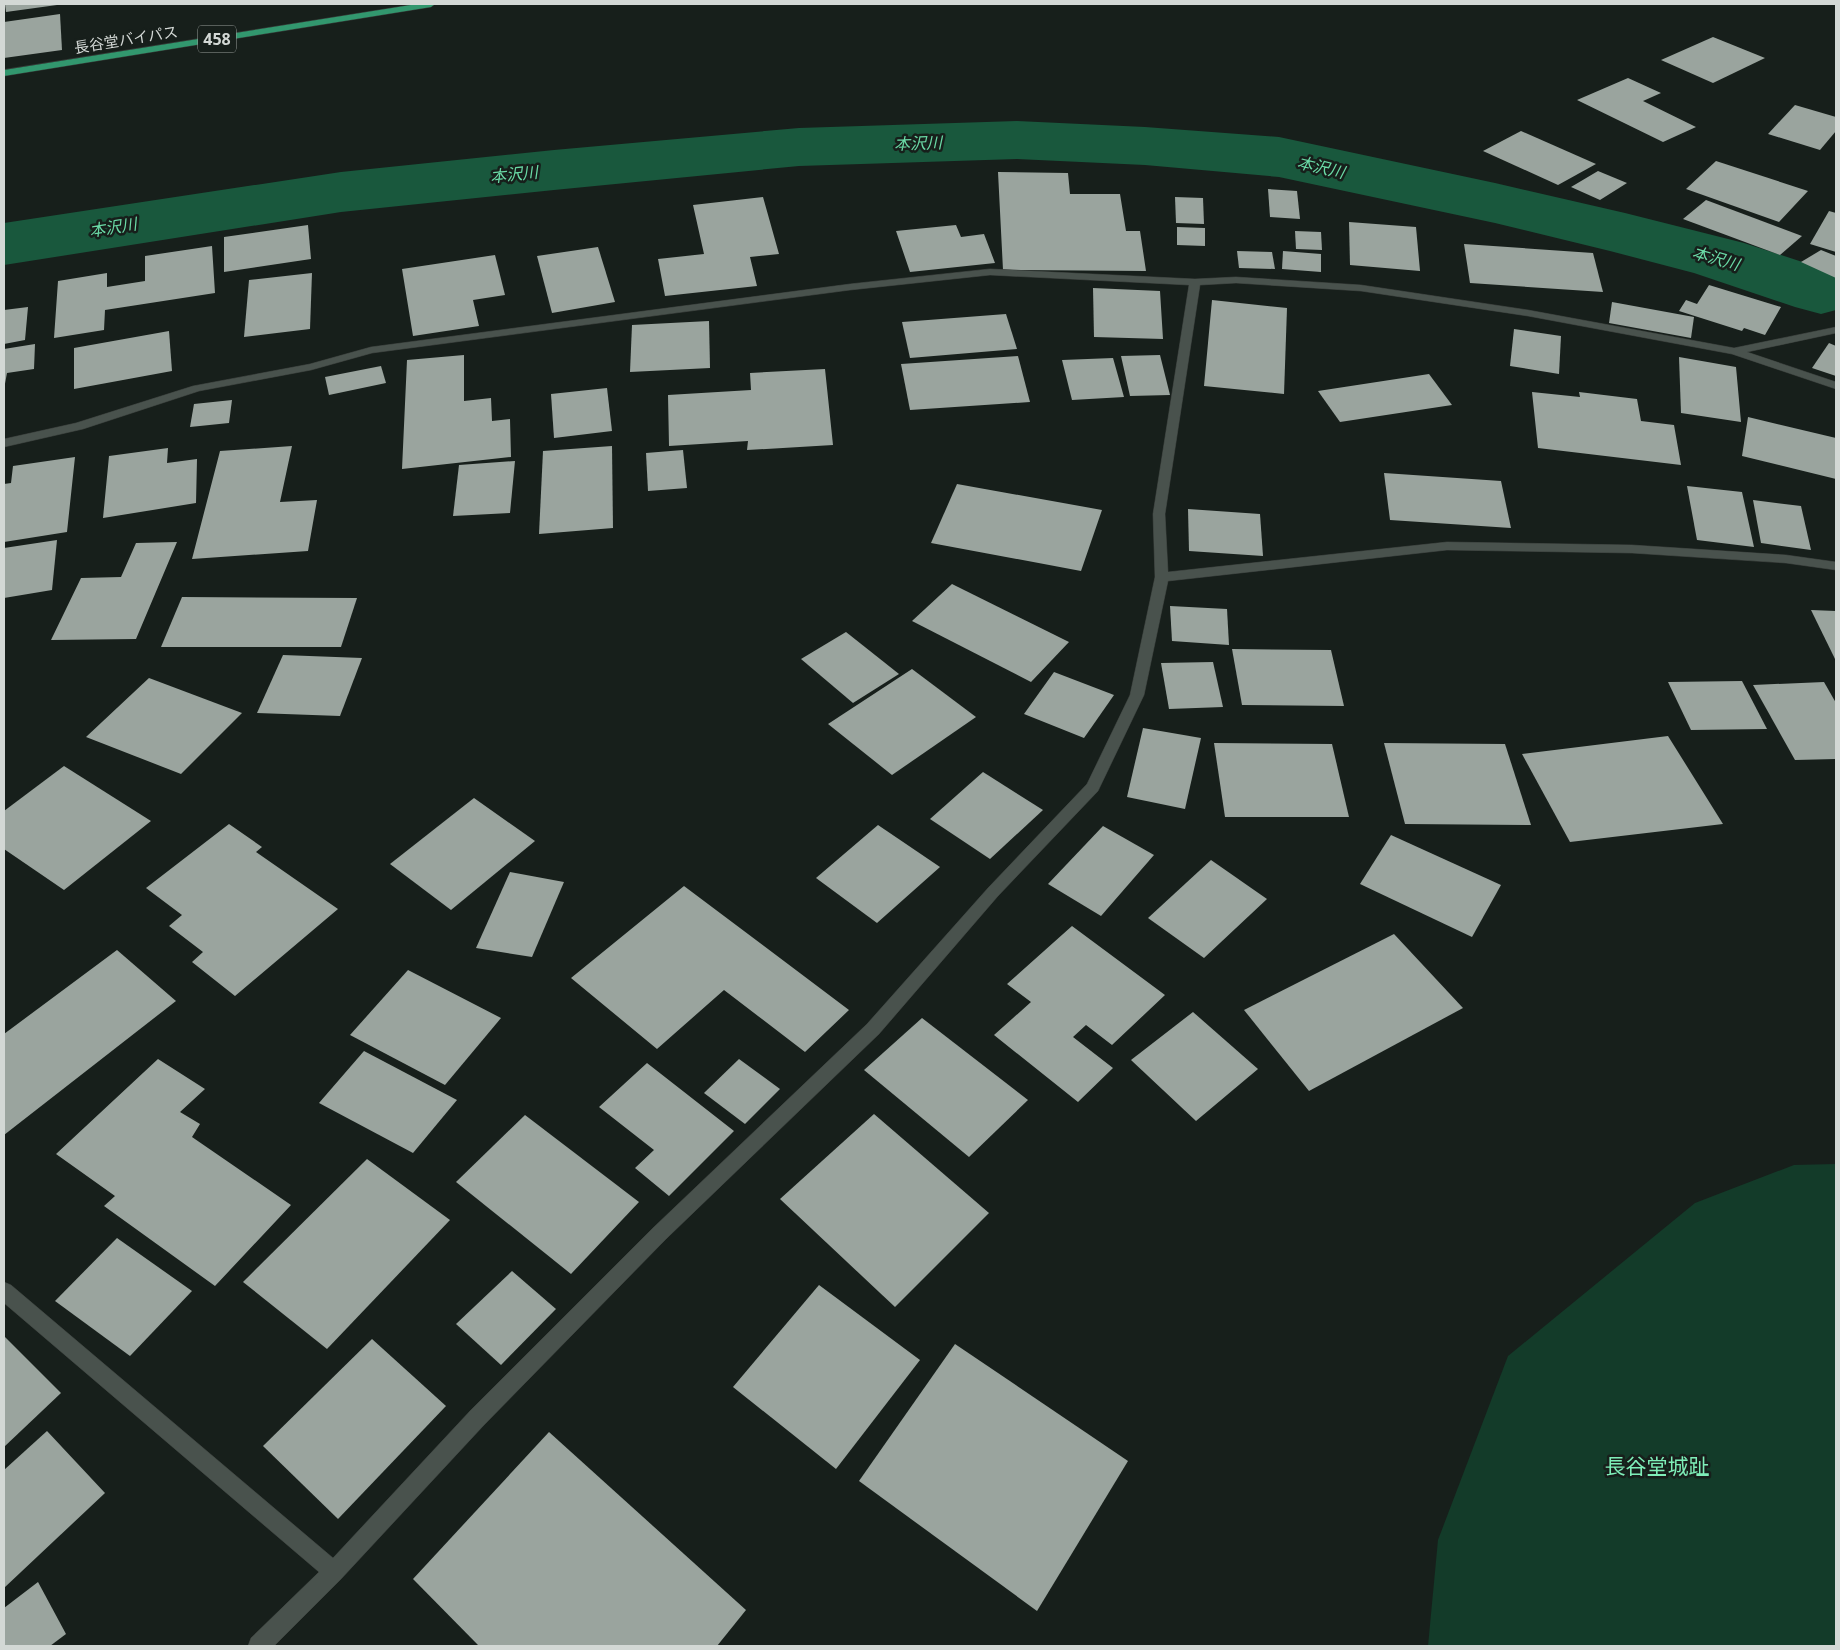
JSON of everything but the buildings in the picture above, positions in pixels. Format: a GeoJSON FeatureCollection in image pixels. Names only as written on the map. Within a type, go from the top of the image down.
{"type":"FeatureCollection","features":[{"type":"Feature","properties":{"kind":"highway","name":"長谷堂バイパス"},"geometry":{"type":"LineString","coordinates":[[4,73],[431,4]]}},
{"type":"Feature","properties":{"kind":"lane"},"geometry":{"type":"LineString","coordinates":[[4,443],[79,426],[197,388],[311,366],[371,350],[841,289],[990,272],[1195,282],[1236,280],[1361,288],[1528,313],[1734,351],[1836,386]]}},
{"type":"Feature","properties":{"kind":"lane"},"geometry":{"type":"LineString","coordinates":[[259,1646],[334,1572],[477,1418],[654,1240],[873,1029],[993,892],[1093,787],[1137,695],[1162,577],[1159,514],[1195,282]]}},
{"type":"Feature","properties":{"kind":"lane"},"geometry":{"type":"LineString","coordinates":[[1734,351],[1836,330]]}},
{"type":"Feature","properties":{"kind":"lane"},"geometry":{"type":"LineString","coordinates":[[1162,577],[1447,546],[1632,549],[1786,559],[1836,566]]}},
{"type":"Feature","properties":{"kind":"lane"},"geometry":{"type":"LineString","coordinates":[[4,1291],[334,1572]]}},
{"type":"Feature","properties":{"kind":"green space","name":"長谷堂城趾"},"geometry":{"type":"Polygon","coordinates":[[[1836,1164],[1836,1646],[1428,1646],[1438,1540],[1508,1356],[1695,1203],[1794,1165],[1836,1164]]]}},
{"type":"Feature","properties":{"kind":"waterway","name":"本沢川"},"geometry":{"type":"LineString","coordinates":[[4,244],[341,192],[554,170],[799,147],[1017,140],[1145,146],[1279,157],[1495,203],[1625,234],[1719,258],[1821,292]]}}]}
